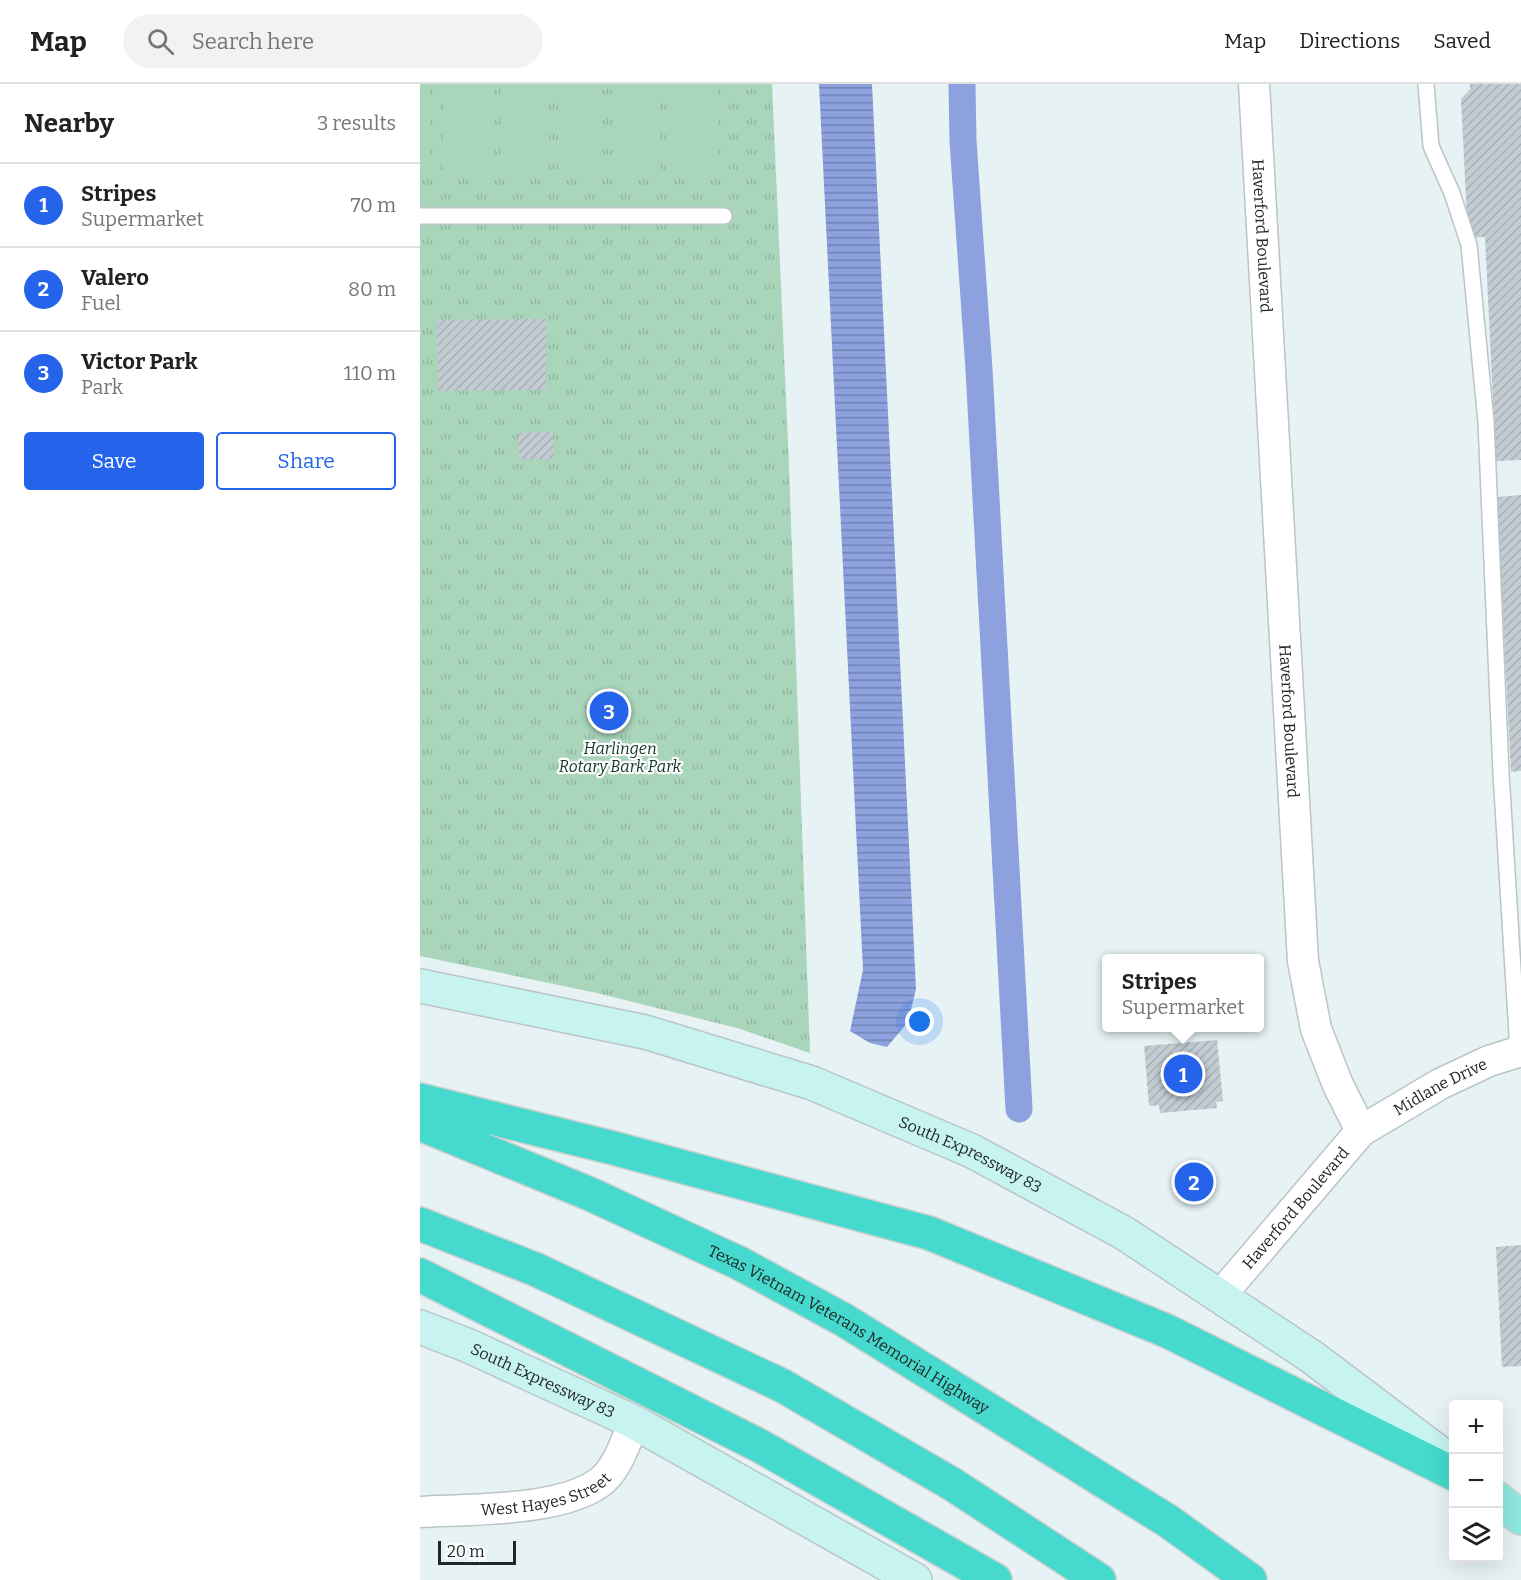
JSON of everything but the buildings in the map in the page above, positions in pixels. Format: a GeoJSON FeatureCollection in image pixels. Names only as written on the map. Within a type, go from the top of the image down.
{"type":"FeatureCollection","features":[{"type":"Feature","properties":{"kind":"highway"},"geometry":{"type":"LineString","coordinates":[[420,1100],[614,1148],[929,1233],[1167,1331],[1449,1472]]}},
{"type":"Feature","properties":{"kind":"highway","name":"Texas Vietnam Veterans Memorial Highway"},"geometry":{"type":"LineString","coordinates":[[420,1124],[590,1194],[739,1263],[844,1320],[1168,1521],[1250,1580]]}},
{"type":"Feature","properties":{"kind":"highway"},"geometry":{"type":"LineString","coordinates":[[420,1224],[537,1270],[783,1386],[952,1484],[1099,1580]]}},
{"type":"Feature","properties":{"kind":"highway"},"geometry":{"type":"LineString","coordinates":[[420,1275],[760,1446],[995,1580]]}},
{"type":"Feature","properties":{"kind":"main road","name":"South Expressway 83"},"geometry":{"type":"LineString","coordinates":[[420,986],[645,1032],[812,1083],[972,1151],[1124,1233],[1312,1357],[1449,1460]]}},
{"type":"Feature","properties":{"kind":"main road","name":"South Expressway 83"},"geometry":{"type":"LineString","coordinates":[[420,1327],[469,1346],[634,1422],[915,1580]]}},
{"type":"Feature","properties":{"kind":"main road"},"geometry":{"type":"LineString","coordinates":[[1503,1503],[1521,1518]]}},
{"type":"Feature","properties":{"kind":"street","name":"Haverford Boulevard"},"geometry":{"type":"LineString","coordinates":[[1220,1296],[1361,1131],[1338,1085],[1316,1029],[1303,961],[1254,84]]}},
{"type":"Feature","properties":{"kind":"street","name":"Midlane Drive"},"geometry":{"type":"LineString","coordinates":[[1361,1131],[1440,1084],[1489,1061],[1520,1051]]}},
{"type":"Feature","properties":{"kind":"street","name":"West Hayes Street"},"geometry":{"type":"LineString","coordinates":[[420,1512],[538,1504],[564,1499],[588,1490],[605,1477],[617,1462],[634,1422]]}},
{"type":"Feature","properties":{"kind":"lane"},"geometry":{"type":"LineString","coordinates":[[1426,84],[1431,146],[1452,194],[1471,257],[1486,422],[1501,773],[1520,1051]]}},
{"type":"Feature","properties":{"kind":"lane"},"geometry":{"type":"LineString","coordinates":[[420,216],[724,216]]}},
{"type":"Feature","properties":{"kind":"lane"},"geometry":{"type":"LineString","coordinates":[[1510,919],[1521,937]]}},
{"type":"Feature","properties":{"kind":"green space","name":"Harlingen Rotary Bark Park"},"geometry":{"type":"Polygon","coordinates":[[[420,84],[772,84],[789,466],[810,1053],[737,1028],[597,993],[420,956],[420,84]]]}},
{"type":"Feature","properties":{"kind":"green space"},"geometry":{"type":"Polygon","coordinates":[[[420,84],[429,84],[430,173],[420,173],[420,84]]]}},
{"type":"Feature","properties":{"kind":"green space"},"geometry":{"type":"Polygon","coordinates":[[[444,84],[486,84],[487,172],[444,172],[444,84]]]}},
{"type":"Feature","properties":{"kind":"green space"},"geometry":{"type":"Polygon","coordinates":[[[501,84],[543,84],[544,172],[501,172],[501,84]]]}},
{"type":"Feature","properties":{"kind":"green space"},"geometry":{"type":"Polygon","coordinates":[[[558,84],[601,84],[602,172],[559,172],[558,84]]]}},
{"type":"Feature","properties":{"kind":"green space"},"geometry":{"type":"Polygon","coordinates":[[[616,84],[659,84],[659,171],[616,172],[616,84]]]}},
{"type":"Feature","properties":{"kind":"green space"},"geometry":{"type":"Polygon","coordinates":[[[673,84],[717,84],[717,171],[673,171],[673,84]]]}},
{"type":"Feature","properties":{"kind":"water"},"geometry":{"type":"Polygon","coordinates":[[[819,84],[872,84],[916,989],[908,1022],[887,1047],[870,1043],[850,1031],[863,970],[819,84]]]}},
{"type":"Feature","properties":{"kind":"waterway"},"geometry":{"type":"LineString","coordinates":[[962,84],[963,141],[979,369],[1019,1109]]}},
{"type":"Feature","properties":{"kind":"place","name":"Victor Park"},"geometry":{"type":"Point","coordinates":[609,711]}},
{"type":"Feature","properties":{"kind":"place","name":"Stripes"},"geometry":{"type":"Point","coordinates":[1183,1074]}},
{"type":"Feature","properties":{"kind":"place","name":"Valero"},"geometry":{"type":"Point","coordinates":[1194,1182]}}]}
